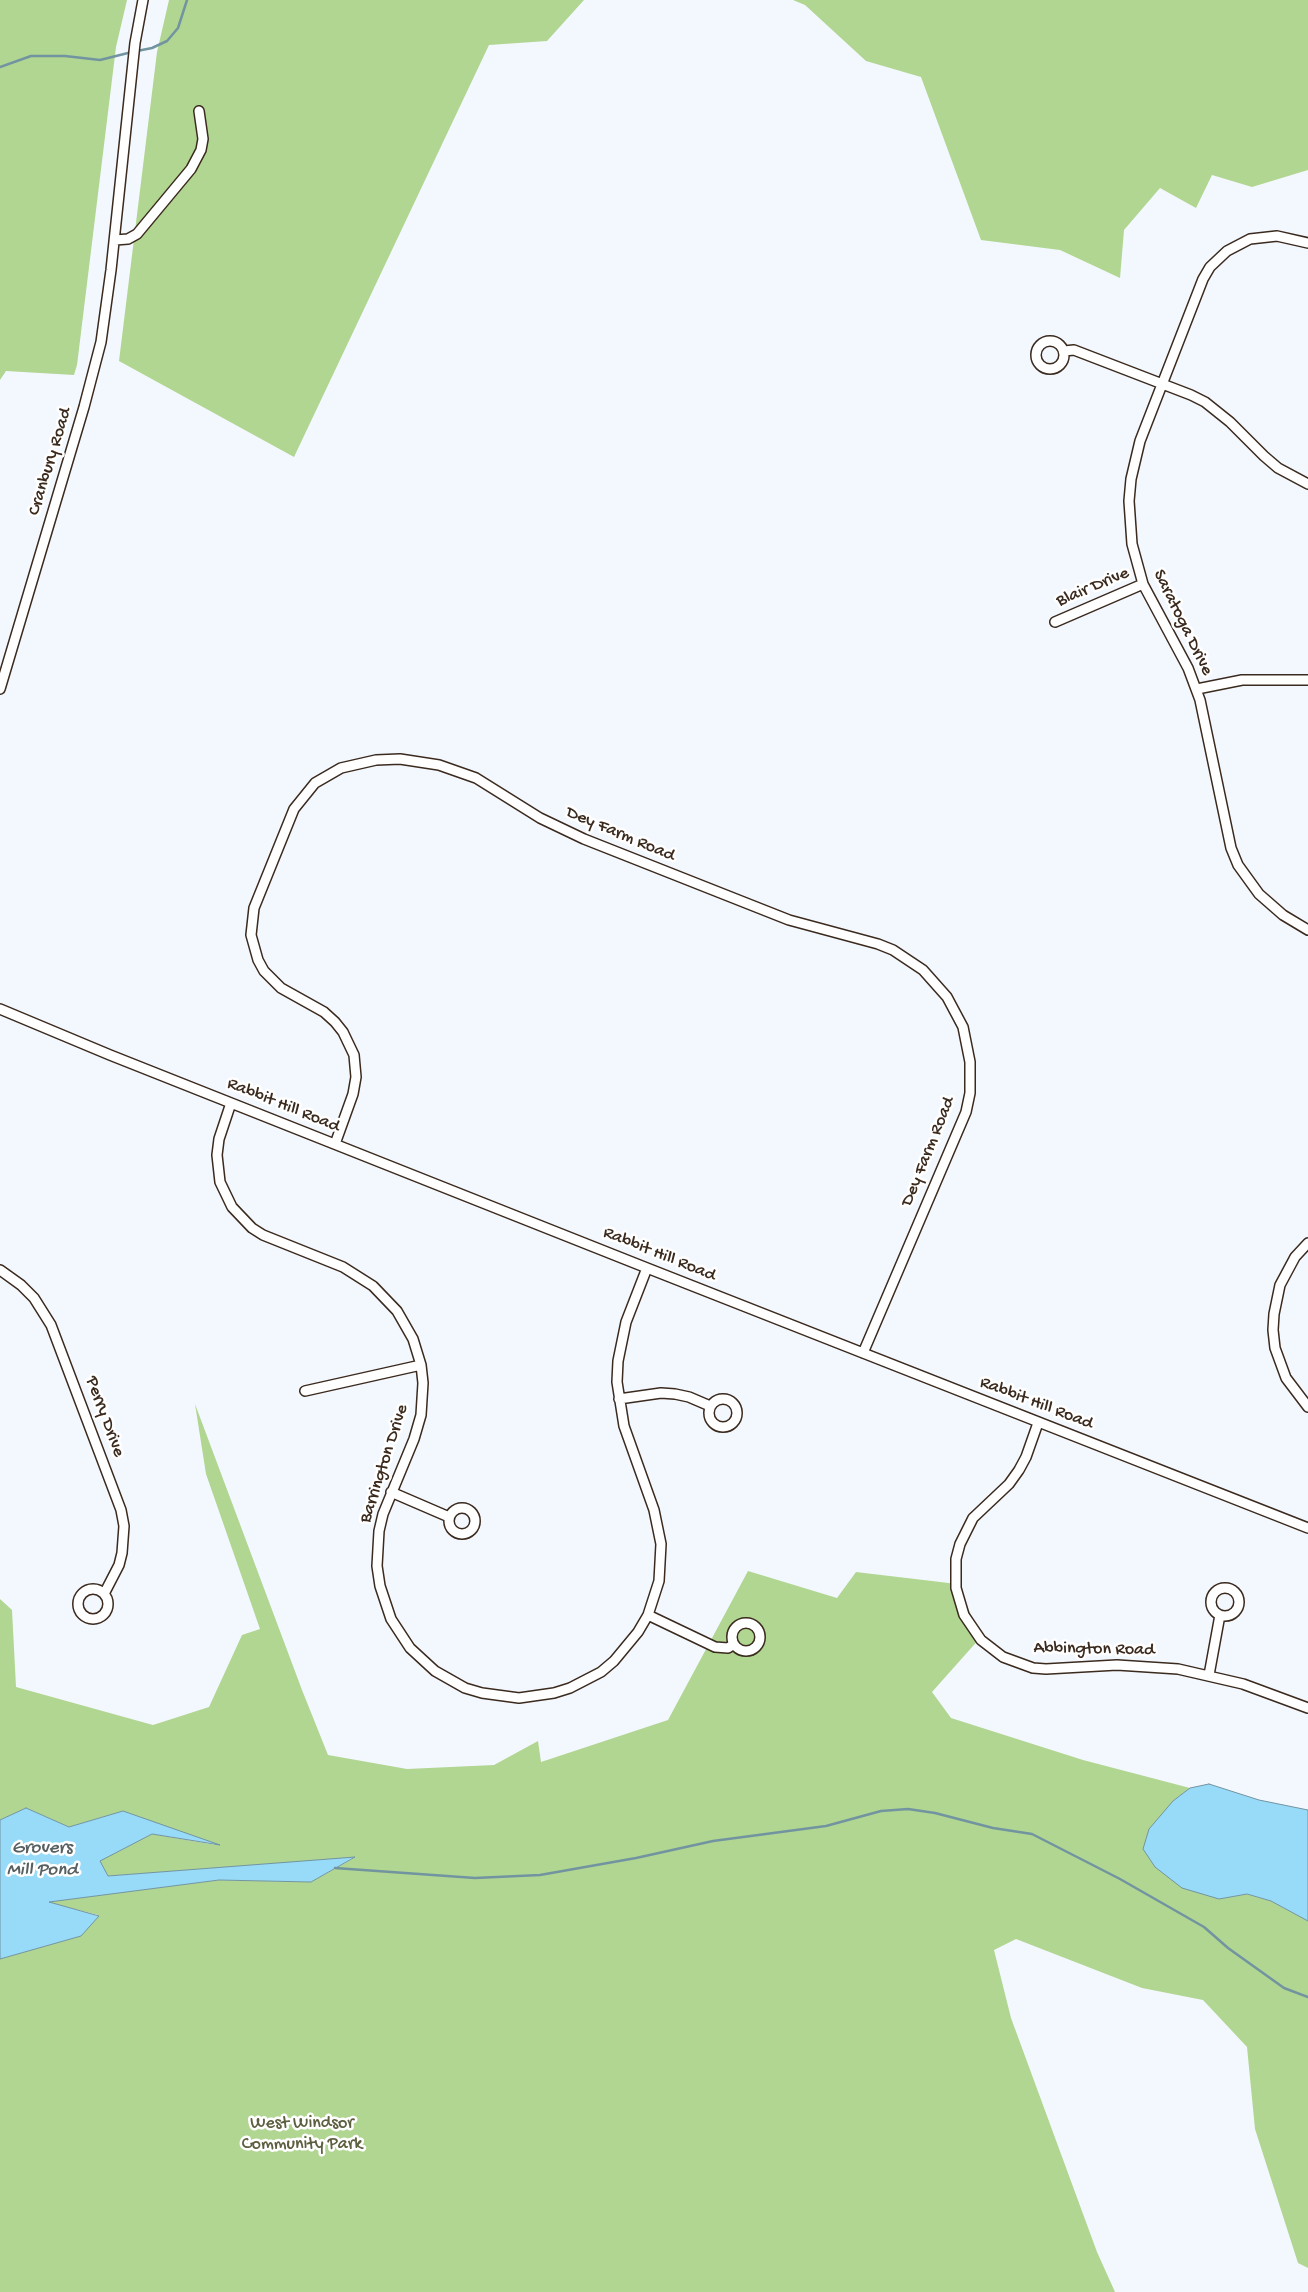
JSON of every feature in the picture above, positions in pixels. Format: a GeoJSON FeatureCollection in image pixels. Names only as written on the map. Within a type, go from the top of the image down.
{"type":"FeatureCollection","features":[{"type":"Feature","properties":{"kind":"street","name":"Cranbury Road"},"geometry":{"type":"LineString","coordinates":[[0,689],[94,375],[106,311],[130,88],[143,0]]}},
{"type":"Feature","properties":{"kind":"street"},"geometry":{"type":"LineString","coordinates":[[114,240],[128,239],[137,234],[191,168],[201,150],[203,139],[199,111]]}},
{"type":"Feature","properties":{"kind":"street","name":"Saratoga Drive"},"geometry":{"type":"LineString","coordinates":[[1308,243],[1283,237],[1264,237],[1238,244],[1218,258],[1203,279],[1140,441],[1131,479],[1129,501],[1130,532],[1136,564],[1143,584],[1188,668],[1197,689],[1206,721],[1226,830],[1238,865],[1248,881],[1270,905],[1308,930]]}},
{"type":"Feature","properties":{"kind":"street"},"geometry":{"type":"LineString","coordinates":[[1064,351],[1074,350],[1205,402],[1278,468],[1308,484]]}},
{"type":"Feature","properties":{"kind":"street","name":"Blair Drive"},"geometry":{"type":"LineString","coordinates":[[1055,622],[1143,584]]}},
{"type":"Feature","properties":{"kind":"street"},"geometry":{"type":"LineString","coordinates":[[1197,689],[1242,680],[1308,680]]}},
{"type":"Feature","properties":{"kind":"street","name":"Dey Farm Road"},"geometry":{"type":"LineString","coordinates":[[335,1144],[353,1094],[356,1068],[354,1055],[343,1032],[335,1022],[324,1012],[281,988],[264,971],[258,960],[251,935],[254,908],[294,809],[315,783],[341,768],[376,760],[400,759],[439,765],[476,778],[540,818],[584,839],[789,920],[878,944],[893,950],[923,970],[947,997],[962,1027],[970,1062],[970,1093],[966,1112],[863,1353]]}},
{"type":"Feature","properties":{"kind":"street","name":"Rabbit Hill Road"},"geometry":{"type":"LineString","coordinates":[[0,1009],[230,1103],[1308,1528]]}},
{"type":"Feature","properties":{"kind":"street","name":"Barrington Drive"},"geometry":{"type":"LineString","coordinates":[[230,1103],[219,1140],[217,1155],[220,1182],[232,1207],[252,1228],[263,1236],[343,1267],[373,1286],[389,1301],[406,1325],[413,1339],[421,1366],[423,1397],[421,1415],[414,1439],[383,1514],[377,1548],[377,1566],[385,1603],[400,1634],[410,1648],[429,1666],[450,1681],[482,1693],[502,1697],[536,1697],[570,1688],[601,1672],[614,1661],[638,1632],[648,1615],[658,1582],[660,1544],[654,1510],[624,1426],[619,1399],[618,1361],[626,1322],[647,1268]]}},
{"type":"Feature","properties":{"kind":"street"},"geometry":{"type":"LineString","coordinates":[[1308,1243],[1291,1264],[1280,1284],[1275,1306],[1273,1330],[1275,1348],[1286,1378],[1308,1407]]}},
{"type":"Feature","properties":{"kind":"street","name":"Perry Drive"},"geometry":{"type":"LineString","coordinates":[[0,1270],[21,1284],[34,1298],[51,1325],[121,1510],[124,1526],[122,1553],[119,1565],[104,1594]]}},
{"type":"Feature","properties":{"kind":"street"},"geometry":{"type":"LineString","coordinates":[[305,1391],[421,1366]]}},
{"type":"Feature","properties":{"kind":"street"},"geometry":{"type":"LineString","coordinates":[[619,1399],[661,1393],[689,1397],[710,1406]]}},
{"type":"Feature","properties":{"kind":"street","name":"Abbington Road"},"geometry":{"type":"LineString","coordinates":[[1038,1423],[1026,1457],[1019,1470],[1009,1484],[974,1518],[960,1544],[956,1559],[956,1588],[964,1615],[981,1640],[1003,1657],[1033,1668],[1117,1665],[1148,1666],[1210,1675],[1243,1684],[1308,1708]]}},
{"type":"Feature","properties":{"kind":"street"},"geometry":{"type":"LineString","coordinates":[[391,1492],[449,1517]]}},
{"type":"Feature","properties":{"kind":"street"},"geometry":{"type":"LineString","coordinates":[[648,1615],[715,1647],[728,1648],[734,1644]]}},
{"type":"Feature","properties":{"kind":"street"},"geometry":{"type":"LineString","coordinates":[[1210,1675],[1220,1616]]}},
{"type":"Feature","properties":{"kind":"green space"},"geometry":{"type":"Polygon","coordinates":[[[0,0],[127,0],[116,47],[77,365],[74,375],[6,371],[0,380],[0,0]]]}},
{"type":"Feature","properties":{"kind":"green space"},"geometry":{"type":"Polygon","coordinates":[[[169,0],[584,0],[547,41],[489,45],[294,457],[119,361],[157,52],[169,0]]]}},
{"type":"Feature","properties":{"kind":"green space"},"geometry":{"type":"Polygon","coordinates":[[[793,0],[1308,0],[1308,170],[1252,187],[1212,175],[1196,208],[1160,188],[1124,230],[1120,278],[1060,250],[981,240],[921,77],[866,61],[805,5],[793,0]]]}},
{"type":"Feature","properties":{"kind":"green space","name":"West Windsor Community Park"},"geometry":{"type":"Polygon","coordinates":[[[195,1404],[328,1755],[407,1769],[494,1765],[538,1741],[541,1762],[668,1720],[748,1571],[837,1598],[856,1572],[957,1584],[981,1637],[932,1692],[951,1718],[1083,1760],[1190,1788],[1173,1801],[1219,1899],[1246,1894],[1271,1901],[1308,1921],[1308,2268],[1298,2263],[1255,2129],[1247,2047],[1203,2000],[1142,1988],[1016,1939],[994,1950],[1011,2018],[1097,2252],[1115,2292],[0,2292],[0,1959],[81,1936],[98,1915],[47,1902],[219,1880],[311,1882],[354,1858],[108,1876],[99,1861],[152,1834],[216,1845],[123,1811],[69,1827],[26,1808],[0,1820],[0,1599],[12,1610],[16,1687],[153,1725],[209,1707],[242,1635],[260,1629],[206,1474],[195,1404]]]}},
{"type":"Feature","properties":{"kind":"water"},"geometry":{"type":"Polygon","coordinates":[[[1209,1784],[1259,1800],[1308,1810],[1308,1921],[1271,1901],[1247,1894],[1219,1899],[1182,1888],[1155,1867],[1143,1849],[1149,1829],[1173,1801],[1190,1788],[1209,1784]]]}},
{"type":"Feature","properties":{"kind":"water","name":"Grovers Mill Pond"},"geometry":{"type":"Polygon","coordinates":[[[26,1808],[69,1827],[123,1811],[220,1845],[152,1834],[100,1861],[108,1876],[355,1857],[311,1882],[219,1880],[49,1902],[99,1916],[81,1936],[0,1959],[0,1820],[26,1808]]]}},
{"type":"Feature","properties":{"kind":"waterway"},"geometry":{"type":"LineString","coordinates":[[137,51],[152,48],[167,41],[178,28],[187,0]]}},
{"type":"Feature","properties":{"kind":"waterway"},"geometry":{"type":"LineString","coordinates":[[0,67],[31,56],[65,56],[100,60],[132,52]]}},
{"type":"Feature","properties":{"kind":"waterway"},"geometry":{"type":"LineString","coordinates":[[335,1868],[475,1878],[540,1875],[636,1858],[713,1841],[826,1826],[881,1811],[908,1809],[935,1813],[993,1828],[1032,1834],[1120,1879],[1204,1927],[1228,1948],[1284,1988],[1308,1997]]}}]}
